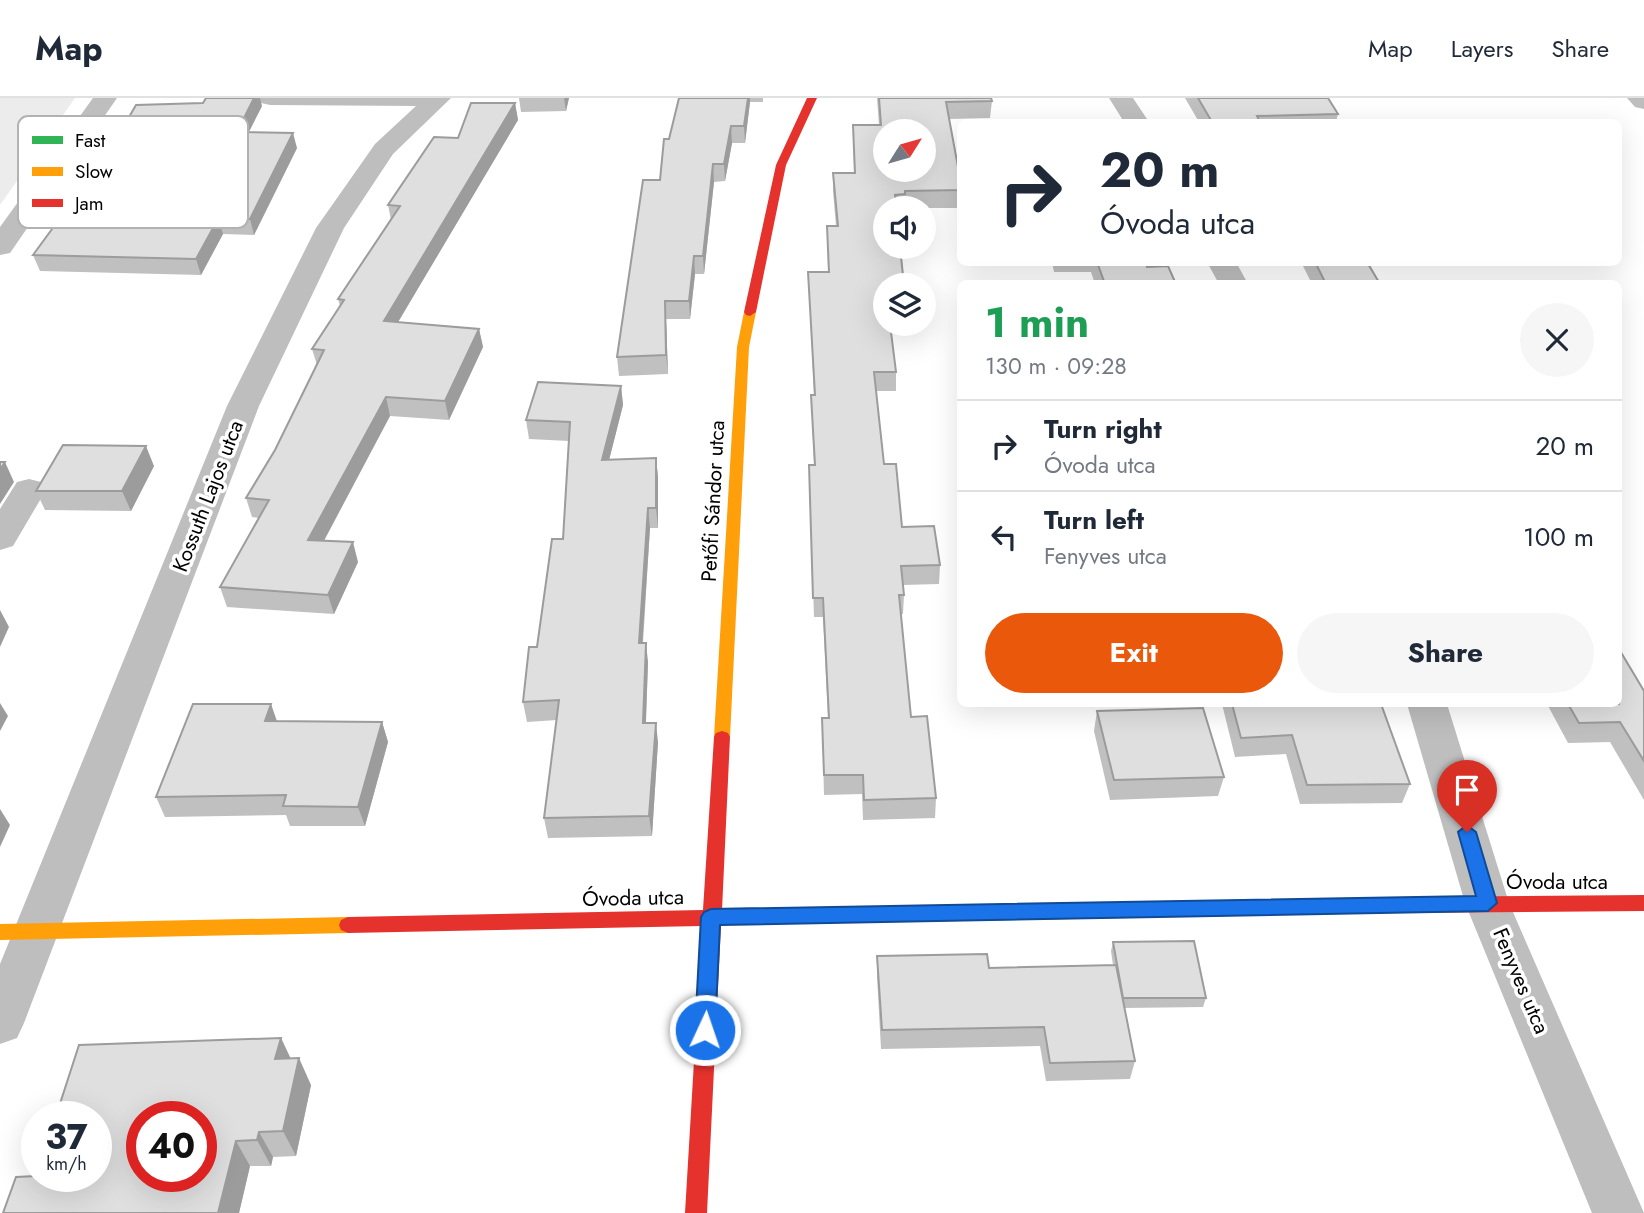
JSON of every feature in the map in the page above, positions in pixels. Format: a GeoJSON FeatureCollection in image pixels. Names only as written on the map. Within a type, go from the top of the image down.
{"type":"FeatureCollection","features":[{"type":"Feature","properties":{"kind":"street"},"geometry":{"type":"LineString","coordinates":[[92,116],[105,98]]}},
{"type":"Feature","properties":{"kind":"street"},"geometry":{"type":"LineString","coordinates":[[271,98],[439,98]]}},
{"type":"Feature","properties":{"kind":"street","name":"Kossuth Lajos utca"},"geometry":{"type":"LineString","coordinates":[[0,1023],[19,931],[243,406],[330,228],[384,149],[439,98]]}},
{"type":"Feature","properties":{"kind":"street","name":"Petőfi Sándor utca"},"geometry":{"type":"LineString","coordinates":[[696,1213],[743,347],[781,166],[812,98]]}},
{"type":"Feature","properties":{"kind":"street"},"geometry":{"type":"LineString","coordinates":[[1121,98],[1134,119]]}},
{"type":"Feature","properties":{"kind":"street"},"geometry":{"type":"LineString","coordinates":[[1639,98],[1644,102]]}},
{"type":"Feature","properties":{"kind":"street"},"geometry":{"type":"LineString","coordinates":[[0,247],[18,221]]}},
{"type":"Feature","properties":{"kind":"street"},"geometry":{"type":"LineString","coordinates":[[0,538],[29,490]]}},
{"type":"Feature","properties":{"kind":"street","name":"Fenyves utca"},"geometry":{"type":"LineString","coordinates":[[1428,707],[1488,903],[1618,1213]]}},
{"type":"Feature","properties":{"kind":"street","name":"Óvoda utca"},"geometry":{"type":"LineString","coordinates":[[19,931],[1488,903],[1644,903]]}},
{"type":"Feature","properties":{"kind":"shaded area"},"geometry":{"type":"Polygon","coordinates":[[[0,98],[75,98],[62,116],[18,116],[18,179],[0,205],[0,98]]]}},
{"type":"Feature","properties":{"kind":"building"},"geometry":{"type":"Polygon","coordinates":[[[206,98],[254,98],[245,116],[130,116],[136,105],[203,103],[206,98]]]}},
{"type":"Feature","properties":{"kind":"building"},"geometry":{"type":"Polygon","coordinates":[[[679,98],[748,98],[744,126],[731,126],[724,164],[713,164],[703,256],[694,256],[689,301],[665,301],[666,355],[617,357],[643,180],[660,180],[664,139],[669,139],[679,98]]]}},
{"type":"Feature","properties":{"kind":"building"},"geometry":{"type":"Polygon","coordinates":[[[879,98],[991,98],[992,101],[946,102],[957,161],[957,190],[905,191],[905,194],[895,196],[873,196],[873,259],[901,259],[903,273],[873,273],[873,336],[892,336],[896,372],[874,372],[884,464],[896,464],[902,527],[934,526],[940,565],[901,566],[904,595],[899,595],[911,717],[927,716],[936,798],[864,800],[863,775],[824,775],[822,718],[829,718],[823,598],[813,598],[809,465],[815,465],[811,395],[815,395],[808,272],[829,272],[827,226],[838,226],[833,173],[855,173],[853,125],[873,125],[873,182],[936,182],[936,119],[881,119],[879,98]]]}},
{"type":"Feature","properties":{"kind":"building"},"geometry":{"type":"Polygon","coordinates":[[[1198,98],[1328,98],[1338,114],[1257,116],[1258,119],[1210,119],[1198,98]]]}},
{"type":"Feature","properties":{"kind":"building"},"geometry":{"type":"Polygon","coordinates":[[[471,103],[515,103],[384,321],[479,329],[445,401],[386,397],[308,540],[353,542],[328,595],[220,587],[269,500],[246,498],[275,450],[324,350],[312,349],[344,300],[338,299],[400,206],[388,205],[434,137],[458,138],[471,103]]]}},
{"type":"Feature","properties":{"kind":"building"},"geometry":{"type":"Polygon","coordinates":[[[248,132],[293,133],[250,219],[248,132]]]}},
{"type":"Feature","properties":{"kind":"building"},"geometry":{"type":"Polygon","coordinates":[[[53,228],[213,228],[196,259],[33,255],[53,228]]]}},
{"type":"Feature","properties":{"kind":"building"},"geometry":{"type":"Polygon","coordinates":[[[1098,266],[1168,266],[1174,280],[1104,280],[1098,266]]]}},
{"type":"Feature","properties":{"kind":"building"},"geometry":{"type":"Polygon","coordinates":[[[1317,266],[1369,266],[1378,280],[1324,280],[1317,266]]]}},
{"type":"Feature","properties":{"kind":"building"},"geometry":{"type":"Polygon","coordinates":[[[538,382],[621,386],[602,460],[656,458],[656,508],[648,508],[639,643],[646,643],[643,723],[656,723],[649,816],[544,818],[559,700],[523,702],[529,647],[537,647],[552,539],[563,539],[570,422],[526,420],[538,382]]]}},
{"type":"Feature","properties":{"kind":"building"},"geometry":{"type":"Polygon","coordinates":[[[63,445],[146,446],[122,491],[36,491],[63,445]]]}},
{"type":"Feature","properties":{"kind":"building"},"geometry":{"type":"Polygon","coordinates":[[[1622,654],[1644,691],[1644,761],[1620,722],[1579,723],[1570,707],[1622,707],[1622,654]]]}},
{"type":"Feature","properties":{"kind":"building"},"geometry":{"type":"Polygon","coordinates":[[[193,704],[271,704],[265,721],[382,722],[358,807],[283,806],[286,795],[156,797],[193,704]]]}},
{"type":"Feature","properties":{"kind":"building"},"geometry":{"type":"Polygon","coordinates":[[[1233,707],[1382,707],[1410,784],[1307,785],[1292,735],[1241,738],[1233,707]]]}},
{"type":"Feature","properties":{"kind":"building"},"geometry":{"type":"Polygon","coordinates":[[[1203,708],[1224,777],[1114,780],[1097,711],[1203,708]]]}},
{"type":"Feature","properties":{"kind":"building"},"geometry":{"type":"Polygon","coordinates":[[[1194,941],[1206,998],[1123,998],[1113,942],[1194,941]]]}},
{"type":"Feature","properties":{"kind":"building"},"geometry":{"type":"Polygon","coordinates":[[[987,954],[989,968],[1116,965],[1135,1061],[1050,1063],[1044,1027],[882,1030],[877,956],[987,954]]]}},
{"type":"Feature","properties":{"kind":"building"},"geometry":{"type":"Polygon","coordinates":[[[281,1038],[275,1059],[299,1058],[283,1131],[259,1132],[257,1140],[236,1141],[218,1213],[3,1213],[16,1177],[21,1177],[21,1192],[112,1192],[112,1101],[61,1101],[79,1045],[281,1038]]]}},
{"type":"Feature","properties":{"kind":"traffic: fast"},"geometry":{"type":"LineString","coordinates":[[956,913],[1397,905]]}},
{"type":"Feature","properties":{"kind":"traffic: slow"},"geometry":{"type":"LineString","coordinates":[[722,737],[743,347],[750,312]]}},
{"type":"Feature","properties":{"kind":"traffic: slow"},"geometry":{"type":"LineString","coordinates":[[0,932],[348,925]]}},
{"type":"Feature","properties":{"kind":"traffic: jam"},"geometry":{"type":"LineString","coordinates":[[750,312],[781,165],[812,98]]}},
{"type":"Feature","properties":{"kind":"traffic: jam"},"geometry":{"type":"LineString","coordinates":[[696,1213],[722,737]]}},
{"type":"Feature","properties":{"kind":"traffic: jam"},"geometry":{"type":"LineString","coordinates":[[1397,905],[1644,903]]}},
{"type":"Feature","properties":{"kind":"traffic: jam"},"geometry":{"type":"LineString","coordinates":[[348,925],[956,913]]}},
{"type":"Feature","properties":{"kind":"route"},"geometry":{"type":"LineString","coordinates":[[705,1030],[711,917],[1488,903],[1467,832]]}}]}
